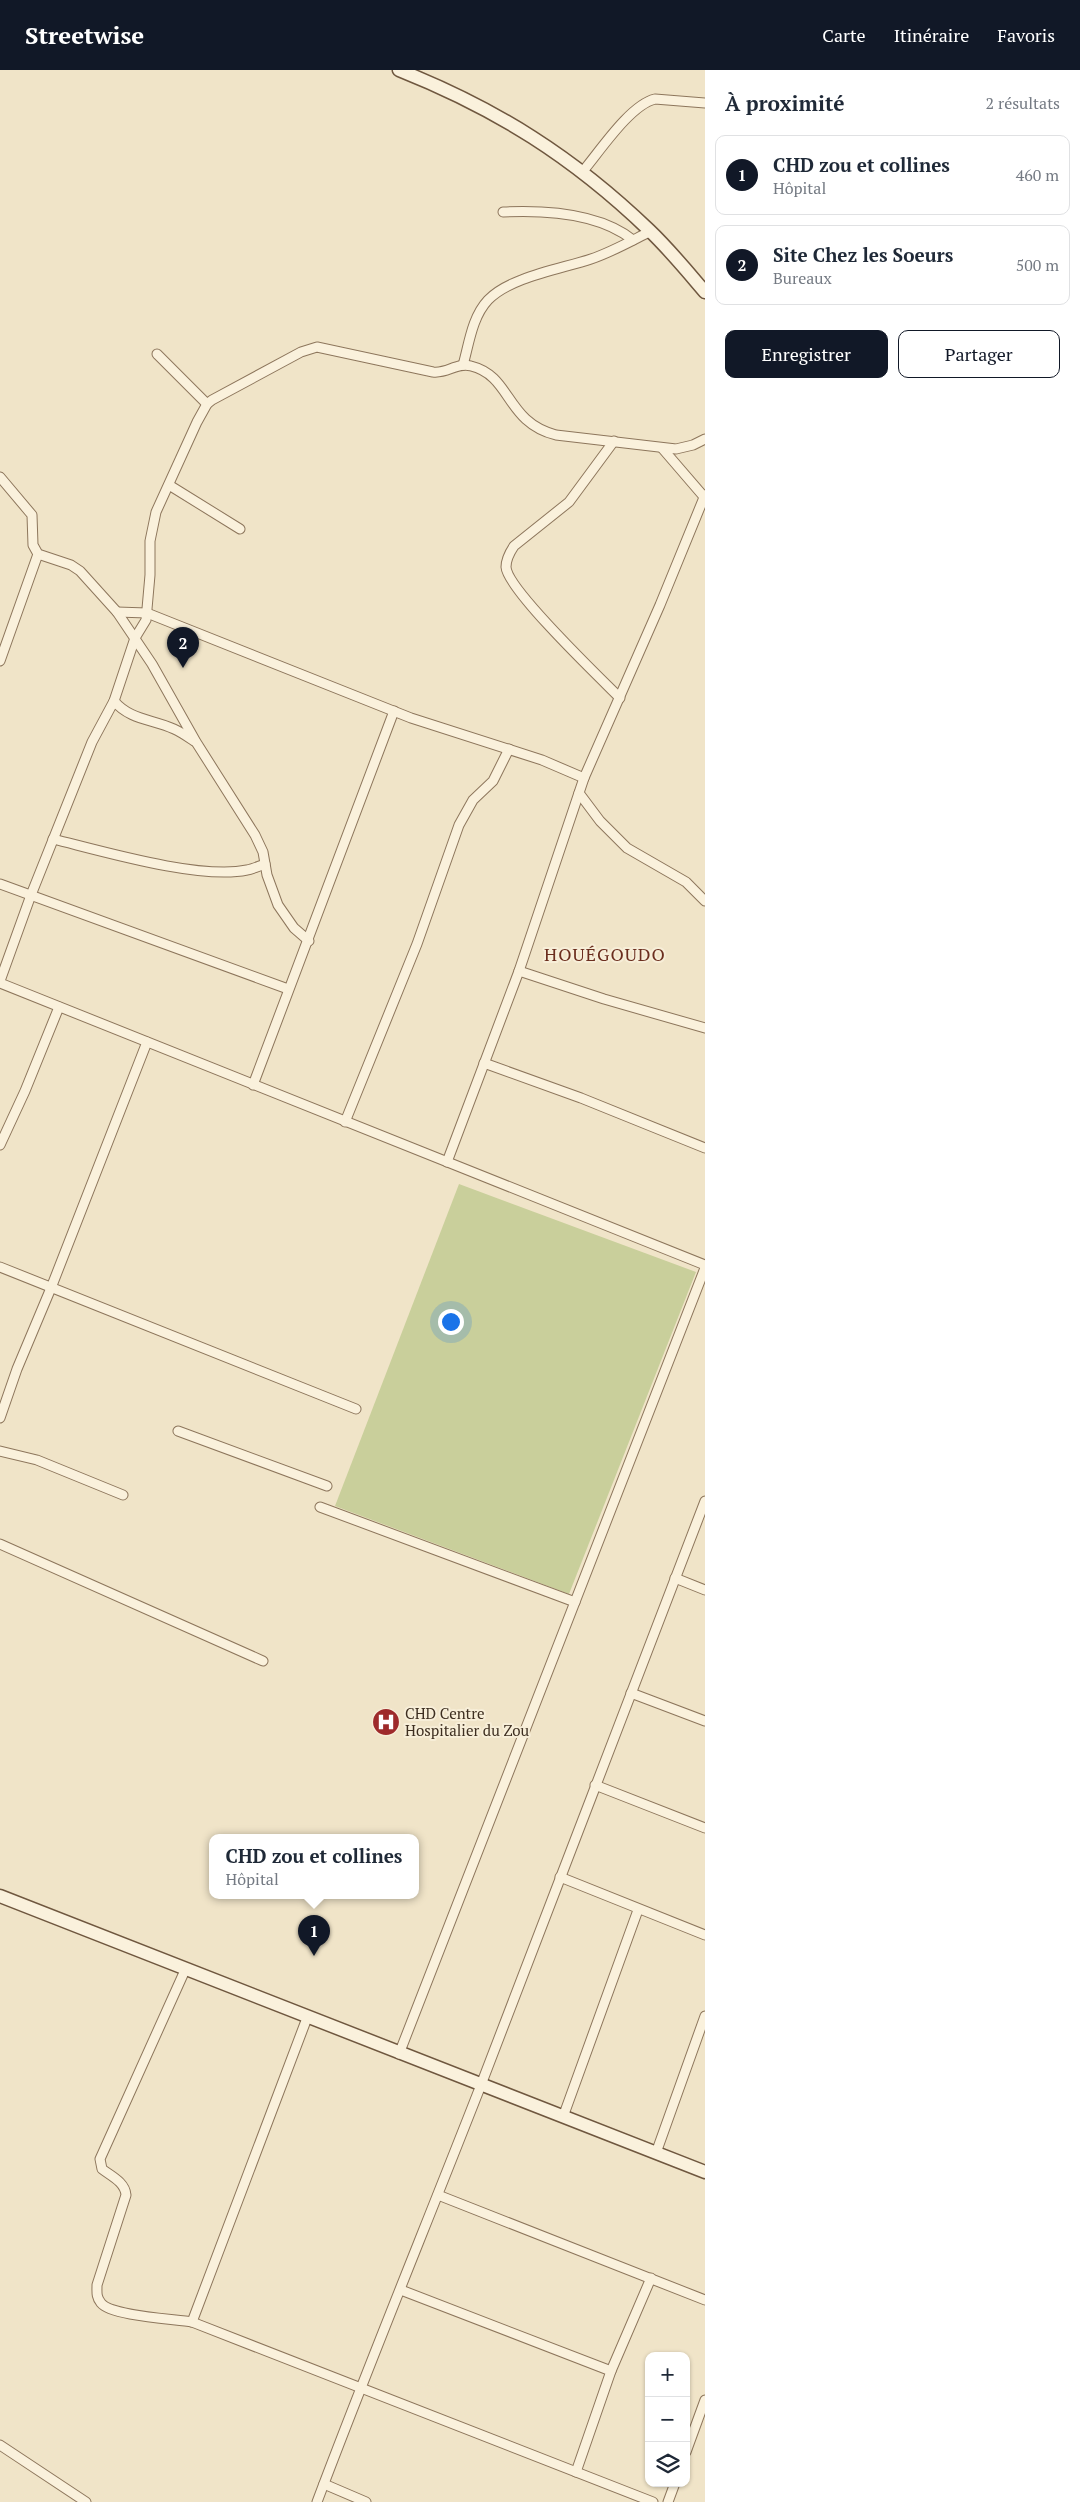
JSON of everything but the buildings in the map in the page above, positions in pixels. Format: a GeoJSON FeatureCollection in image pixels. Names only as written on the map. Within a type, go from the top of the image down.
{"type":"FeatureCollection","features":[{"type":"Feature","properties":{"kind":"street"},"geometry":{"type":"LineString","coordinates":[[399,70],[488,110],[523,129],[582,171],[651,231],[705,292]]}},
{"type":"Feature","properties":{"kind":"street"},"geometry":{"type":"LineString","coordinates":[[582,171],[620,128],[648,101],[656,99],[705,104]]}},
{"type":"Feature","properties":{"kind":"street"},"geometry":{"type":"LineString","coordinates":[[503,212],[537,212],[571,216],[615,228],[633,240]]}},
{"type":"Feature","properties":{"kind":"street"},"geometry":{"type":"LineString","coordinates":[[464,365],[473,328],[480,312],[488,300],[500,291],[524,280],[592,258],[651,231]]}},
{"type":"Feature","properties":{"kind":"street"},"geometry":{"type":"LineString","coordinates":[[399,2054],[705,1267],[0,982],[31,895],[92,742],[114,701],[135,638],[143,627],[147,613],[152,524],[187,442],[207,404],[312,347],[441,373],[464,365],[481,370],[491,375],[523,419],[541,431],[676,449],[705,439]]}},
{"type":"Feature","properties":{"kind":"street"},"geometry":{"type":"LineString","coordinates":[[157,354],[207,404]]}},
{"type":"Feature","properties":{"kind":"street"},"geometry":{"type":"LineString","coordinates":[[614,441],[569,502],[514,546],[508,555],[506,568],[510,578],[546,623],[620,698]]}},
{"type":"Feature","properties":{"kind":"street"},"geometry":{"type":"LineString","coordinates":[[447,1162],[519,971],[584,778],[620,698],[705,496],[662,448]]}},
{"type":"Feature","properties":{"kind":"street"},"geometry":{"type":"LineString","coordinates":[[0,477],[32,515],[33,545],[38,554],[80,571],[117,612],[135,638],[152,664],[196,742],[255,835],[265,864],[271,890],[278,905],[294,928],[309,941]]}},
{"type":"Feature","properties":{"kind":"street"},"geometry":{"type":"LineString","coordinates":[[169,485],[240,529]]}},
{"type":"Feature","properties":{"kind":"street"},"geometry":{"type":"LineString","coordinates":[[0,661],[38,554]]}},
{"type":"Feature","properties":{"kind":"street"},"geometry":{"type":"LineString","coordinates":[[117,612],[147,613],[394,711],[584,778]]}},
{"type":"Feature","properties":{"kind":"street"},"geometry":{"type":"LineString","coordinates":[[114,701],[121,709],[132,716],[175,729],[196,742]]}},
{"type":"Feature","properties":{"kind":"street"},"geometry":{"type":"LineString","coordinates":[[253,1085],[288,989],[309,941],[394,711]]}},
{"type":"Feature","properties":{"kind":"street"},"geometry":{"type":"LineString","coordinates":[[345,1122],[417,944],[459,825],[473,800],[493,781],[509,750]]}},
{"type":"Feature","properties":{"kind":"street"},"geometry":{"type":"LineString","coordinates":[[579,792],[600,821],[627,848],[686,882],[705,901]]}},
{"type":"Feature","properties":{"kind":"street"},"geometry":{"type":"LineString","coordinates":[[53,839],[166,865],[207,870],[230,872],[248,870],[265,864]]}},
{"type":"Feature","properties":{"kind":"street"},"geometry":{"type":"LineString","coordinates":[[0,884],[288,989]]}},
{"type":"Feature","properties":{"kind":"street"},"geometry":{"type":"LineString","coordinates":[[519,971],[604,999],[705,1028]]}},
{"type":"Feature","properties":{"kind":"street"},"geometry":{"type":"LineString","coordinates":[[0,1145],[25,1091],[58,1007]]}},
{"type":"Feature","properties":{"kind":"street"},"geometry":{"type":"LineString","coordinates":[[0,1418],[17,1369],[51,1288],[147,1042]]}},
{"type":"Feature","properties":{"kind":"street"},"geometry":{"type":"LineString","coordinates":[[484,1062],[581,1098],[705,1148]]}},
{"type":"Feature","properties":{"kind":"street"},"geometry":{"type":"LineString","coordinates":[[0,1267],[356,1410]]}},
{"type":"Feature","properties":{"kind":"street"},"geometry":{"type":"LineString","coordinates":[[178,1432],[327,1486]]}},
{"type":"Feature","properties":{"kind":"street"},"geometry":{"type":"LineString","coordinates":[[0,1451],[37,1460],[124,1494]]}},
{"type":"Feature","properties":{"kind":"street"},"geometry":{"type":"LineString","coordinates":[[317,2502],[360,2387],[401,2290],[481,2085],[705,1501]]}},
{"type":"Feature","properties":{"kind":"street"},"geometry":{"type":"LineString","coordinates":[[320,1507],[575,1602]]}},
{"type":"Feature","properties":{"kind":"street"},"geometry":{"type":"LineString","coordinates":[[0,1544],[263,1661]]}},
{"type":"Feature","properties":{"kind":"street"},"geometry":{"type":"LineString","coordinates":[[675,1578],[705,1590]]}},
{"type":"Feature","properties":{"kind":"street"},"geometry":{"type":"LineString","coordinates":[[631,1693],[705,1721]]}},
{"type":"Feature","properties":{"kind":"street"},"geometry":{"type":"LineString","coordinates":[[596,1785],[705,1828]]}},
{"type":"Feature","properties":{"kind":"street"},"geometry":{"type":"LineString","coordinates":[[560,1877],[638,1910],[705,1935]]}},
{"type":"Feature","properties":{"kind":"street"},"geometry":{"type":"LineString","coordinates":[[0,1896],[186,1968],[307,2018],[705,2172]]}},
{"type":"Feature","properties":{"kind":"street"},"geometry":{"type":"LineString","coordinates":[[563,2117],[638,1910]]}},
{"type":"Feature","properties":{"kind":"street"},"geometry":{"type":"LineString","coordinates":[[186,1968],[100,2159],[102,2168],[126,2189],[126,2195],[97,2285],[97,2296],[105,2307],[116,2311],[192,2322],[653,2502]]}},
{"type":"Feature","properties":{"kind":"street"},"geometry":{"type":"LineString","coordinates":[[656,2154],[701,2038],[705,2016]]}},
{"type":"Feature","properties":{"kind":"street"},"geometry":{"type":"LineString","coordinates":[[192,2322],[307,2018]]}},
{"type":"Feature","properties":{"kind":"street"},"geometry":{"type":"LineString","coordinates":[[438,2195],[651,2278],[704,2296]]}},
{"type":"Feature","properties":{"kind":"street"},"geometry":{"type":"LineString","coordinates":[[576,2472],[611,2371],[651,2278]]}},
{"type":"Feature","properties":{"kind":"street"},"geometry":{"type":"LineString","coordinates":[[401,2290],[611,2371]]}},
{"type":"Feature","properties":{"kind":"street"},"geometry":{"type":"LineString","coordinates":[[690,2442],[705,2400]]}},
{"type":"Feature","properties":{"kind":"street"},"geometry":{"type":"LineString","coordinates":[[0,2445],[74,2499],[86,2502]]}},
{"type":"Feature","properties":{"kind":"street"},"geometry":{"type":"LineString","coordinates":[[324,2484],[366,2502]]}},
{"type":"Feature","properties":{"kind":"street"},"geometry":{"type":"LineString","coordinates":[[668,2502],[674,2487]]}},
{"type":"Feature","properties":{"kind":"green space"},"geometry":{"type":"Polygon","coordinates":[[[459,1184],[696,1272],[569,1594],[335,1506],[459,1184]]]}},
{"type":"Feature","properties":{"kind":"place","name":"Site Chez les Soeurs"},"geometry":{"type":"Point","coordinates":[183,668]}},
{"type":"Feature","properties":{"kind":"place","name":"CHD Centre Hospitalier du Zou"},"geometry":{"type":"Point","coordinates":[386,1722]}},
{"type":"Feature","properties":{"kind":"place","name":"CHD zou et collines"},"geometry":{"type":"Point","coordinates":[314,1956]}},
{"type":"Feature","properties":{"kind":"district","name":"HOUÉGOUDO"},"geometry":{"type":"Point","coordinates":[605,954]}}]}
